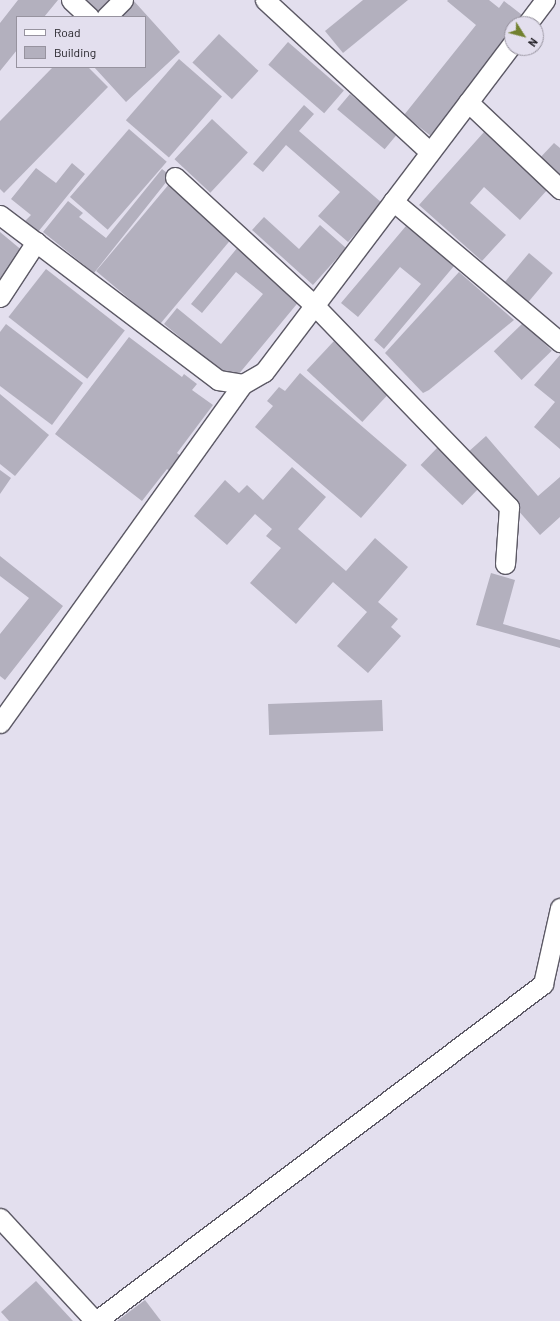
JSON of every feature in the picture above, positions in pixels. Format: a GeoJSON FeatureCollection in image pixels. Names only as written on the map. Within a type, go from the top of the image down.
{"type":"FeatureCollection","features":[{"type":"Feature","properties":{"kind":"street"},"geometry":{"type":"LineString","coordinates":[[71,0],[88,16]]}},
{"type":"Feature","properties":{"kind":"street"},"geometry":{"type":"LineString","coordinates":[[107,16],[123,0]]}},
{"type":"Feature","properties":{"kind":"street"},"geometry":{"type":"LineString","coordinates":[[265,0],[430,152]]}},
{"type":"Feature","properties":{"kind":"street"},"geometry":{"type":"LineString","coordinates":[[533,16],[545,0]]}},
{"type":"Feature","properties":{"kind":"street"},"geometry":{"type":"LineString","coordinates":[[0,722],[243,384],[264,372],[504,55]]}},
{"type":"Feature","properties":{"kind":"street"},"geometry":{"type":"LineString","coordinates":[[468,102],[560,189]]}},
{"type":"Feature","properties":{"kind":"street"},"geometry":{"type":"LineString","coordinates":[[175,177],[314,305],[509,507],[505,564]]}},
{"type":"Feature","properties":{"kind":"street"},"geometry":{"type":"LineString","coordinates":[[393,201],[560,342]]}},
{"type":"Feature","properties":{"kind":"street"},"geometry":{"type":"LineString","coordinates":[[0,215],[218,380],[243,384]]}},
{"type":"Feature","properties":{"kind":"street"},"geometry":{"type":"LineString","coordinates":[[0,297],[36,242]]}},
{"type":"Feature","properties":{"kind":"street"},"geometry":{"type":"LineString","coordinates":[[0,1218],[95,1321],[543,984],[560,908]]}},
{"type":"Feature","properties":{"kind":"building"},"geometry":{"type":"Polygon","coordinates":[[[18,0],[58,0],[45,16],[16,16],[16,51],[0,71],[0,23],[18,0]]]}},
{"type":"Feature","properties":{"kind":"building"},"geometry":{"type":"Polygon","coordinates":[[[82,0],[112,0],[96,15],[82,0]]]}},
{"type":"Feature","properties":{"kind":"building"},"geometry":{"type":"Polygon","coordinates":[[[133,0],[180,52],[126,102],[95,68],[146,68],[146,16],[115,16],[133,0]]]}},
{"type":"Feature","properties":{"kind":"building"},"geometry":{"type":"Polygon","coordinates":[[[363,0],[408,0],[343,53],[325,31],[363,0]]]}},
{"type":"Feature","properties":{"kind":"building"},"geometry":{"type":"Polygon","coordinates":[[[489,0],[499,8],[504,1],[523,16],[504,16],[504,46],[431,136],[404,115],[476,25],[447,1],[489,0]]]}},
{"type":"Feature","properties":{"kind":"building"},"geometry":{"type":"Polygon","coordinates":[[[219,34],[258,71],[232,99],[192,63],[219,34]]]}},
{"type":"Feature","properties":{"kind":"building"},"geometry":{"type":"Polygon","coordinates":[[[288,42],[344,91],[324,113],[268,65],[288,42]]]}},
{"type":"Feature","properties":{"kind":"building"},"geometry":{"type":"Polygon","coordinates":[[[179,59],[222,96],[169,158],[126,120],[179,59]]]}},
{"type":"Feature","properties":{"kind":"building"},"geometry":{"type":"Polygon","coordinates":[[[52,68],[89,68],[108,87],[4,193],[0,189],[0,121],[52,68]]]}},
{"type":"Feature","properties":{"kind":"building"},"geometry":{"type":"Polygon","coordinates":[[[350,94],[397,134],[385,149],[337,109],[350,94]]]}},
{"type":"Feature","properties":{"kind":"building"},"geometry":{"type":"Polygon","coordinates":[[[304,105],[314,114],[299,131],[382,203],[348,242],[318,216],[340,192],[286,145],[263,172],[253,164],[304,105]]]}},
{"type":"Feature","properties":{"kind":"building"},"geometry":{"type":"Polygon","coordinates":[[[212,119],[248,152],[210,193],[174,159],[212,119]]]}},
{"type":"Feature","properties":{"kind":"building"},"geometry":{"type":"Polygon","coordinates":[[[129,129],[167,162],[108,230],[70,197],[129,129]]]}},
{"type":"Feature","properties":{"kind":"building"},"geometry":{"type":"Polygon","coordinates":[[[484,132],[548,189],[520,220],[484,187],[470,203],[506,235],[482,261],[419,205],[484,132]]]}},
{"type":"Feature","properties":{"kind":"building"},"geometry":{"type":"Polygon","coordinates":[[[554,143],[560,148],[560,181],[538,160],[554,143]]]}},
{"type":"Feature","properties":{"kind":"building"},"geometry":{"type":"Polygon","coordinates":[[[72,163],[85,174],[38,232],[25,221],[31,215],[11,199],[36,168],[56,183],[72,163]]]}},
{"type":"Feature","properties":{"kind":"building"},"geometry":{"type":"Polygon","coordinates":[[[162,169],[171,176],[94,273],[43,232],[68,201],[83,213],[79,217],[106,238],[162,169]]]}},
{"type":"Feature","properties":{"kind":"building"},"geometry":{"type":"Polygon","coordinates":[[[170,183],[234,236],[160,324],[96,271],[170,183]]]}},
{"type":"Feature","properties":{"kind":"building"},"geometry":{"type":"Polygon","coordinates":[[[264,217],[299,249],[320,225],[346,248],[313,285],[252,230],[264,217]]]}},
{"type":"Feature","properties":{"kind":"building"},"geometry":{"type":"Polygon","coordinates":[[[406,226],[454,266],[384,349],[374,340],[421,284],[400,267],[358,317],[341,303],[406,226]]]}},
{"type":"Feature","properties":{"kind":"building"},"geometry":{"type":"Polygon","coordinates":[[[0,232],[24,252],[0,281],[0,232]]]}},
{"type":"Feature","properties":{"kind":"building"},"geometry":{"type":"Polygon","coordinates":[[[238,247],[301,299],[233,381],[164,324],[177,308],[221,344],[263,294],[236,272],[202,313],[191,304],[238,247]]]}},
{"type":"Feature","properties":{"kind":"building"},"geometry":{"type":"Polygon","coordinates":[[[529,253],[553,273],[527,304],[503,284],[529,253]]]}},
{"type":"Feature","properties":{"kind":"building"},"geometry":{"type":"Polygon","coordinates":[[[46,269],[125,331],[87,379],[8,317],[46,269]]]}},
{"type":"Feature","properties":{"kind":"building"},"geometry":{"type":"Polygon","coordinates":[[[459,272],[514,320],[429,390],[423,393],[385,353],[459,272]]]}},
{"type":"Feature","properties":{"kind":"building"},"geometry":{"type":"Polygon","coordinates":[[[524,322],[552,351],[522,380],[494,351],[524,322]]]}},
{"type":"Feature","properties":{"kind":"building"},"geometry":{"type":"Polygon","coordinates":[[[6,324],[83,383],[52,425],[0,386],[0,332],[6,324]]]}},
{"type":"Feature","properties":{"kind":"building"},"geometry":{"type":"Polygon","coordinates":[[[129,337],[182,377],[184,374],[197,384],[192,390],[213,405],[177,453],[187,461],[176,476],[167,469],[142,501],[55,434],[129,337]]]}},
{"type":"Feature","properties":{"kind":"building"},"geometry":{"type":"Polygon","coordinates":[[[334,341],[390,393],[362,422],[307,370],[334,341]]]}},
{"type":"Feature","properties":{"kind":"building"},"geometry":{"type":"Polygon","coordinates":[[[560,355],[560,449],[534,427],[555,402],[534,385],[560,355]]]}},
{"type":"Feature","properties":{"kind":"building"},"geometry":{"type":"Polygon","coordinates":[[[300,373],[407,465],[361,518],[255,427],[273,406],[267,401],[279,387],[285,391],[300,373]]]}},
{"type":"Feature","properties":{"kind":"building"},"geometry":{"type":"Polygon","coordinates":[[[0,394],[49,435],[15,476],[0,464],[0,394]]]}},
{"type":"Feature","properties":{"kind":"building"},"geometry":{"type":"Polygon","coordinates":[[[486,436],[538,496],[560,477],[560,517],[540,535],[467,453],[486,436]]]}},
{"type":"Feature","properties":{"kind":"building"},"geometry":{"type":"Polygon","coordinates":[[[438,447],[480,487],[462,505],[421,465],[438,447]]]}},
{"type":"Feature","properties":{"kind":"building"},"geometry":{"type":"Polygon","coordinates":[[[292,467],[326,497],[298,529],[346,571],[375,538],[408,567],[378,602],[398,619],[391,627],[401,636],[368,673],[337,646],[367,612],[333,582],[296,624],[250,583],[281,548],[266,536],[272,529],[255,514],[227,545],[194,516],[225,480],[239,493],[247,485],[263,500],[292,467]]]}},
{"type":"Feature","properties":{"kind":"building"},"geometry":{"type":"Polygon","coordinates":[[[0,470],[11,478],[0,494],[0,470]]]}},
{"type":"Feature","properties":{"kind":"building"},"geometry":{"type":"Polygon","coordinates":[[[0,556],[63,606],[5,680],[0,676],[0,634],[29,598],[0,576],[0,556]]]}},
{"type":"Feature","properties":{"kind":"building"},"geometry":{"type":"Polygon","coordinates":[[[491,573],[515,580],[503,624],[560,640],[560,648],[476,625],[491,573]]]}},
{"type":"Feature","properties":{"kind":"building"},"geometry":{"type":"Polygon","coordinates":[[[382,700],[383,731],[269,735],[268,704],[382,700]]]}},
{"type":"Feature","properties":{"kind":"building"},"geometry":{"type":"Polygon","coordinates":[[[36,1281],[73,1321],[9,1321],[1,1312],[36,1281]]]}},
{"type":"Feature","properties":{"kind":"building"},"geometry":{"type":"Polygon","coordinates":[[[145,1300],[161,1321],[117,1321],[145,1300]]]}}]}
